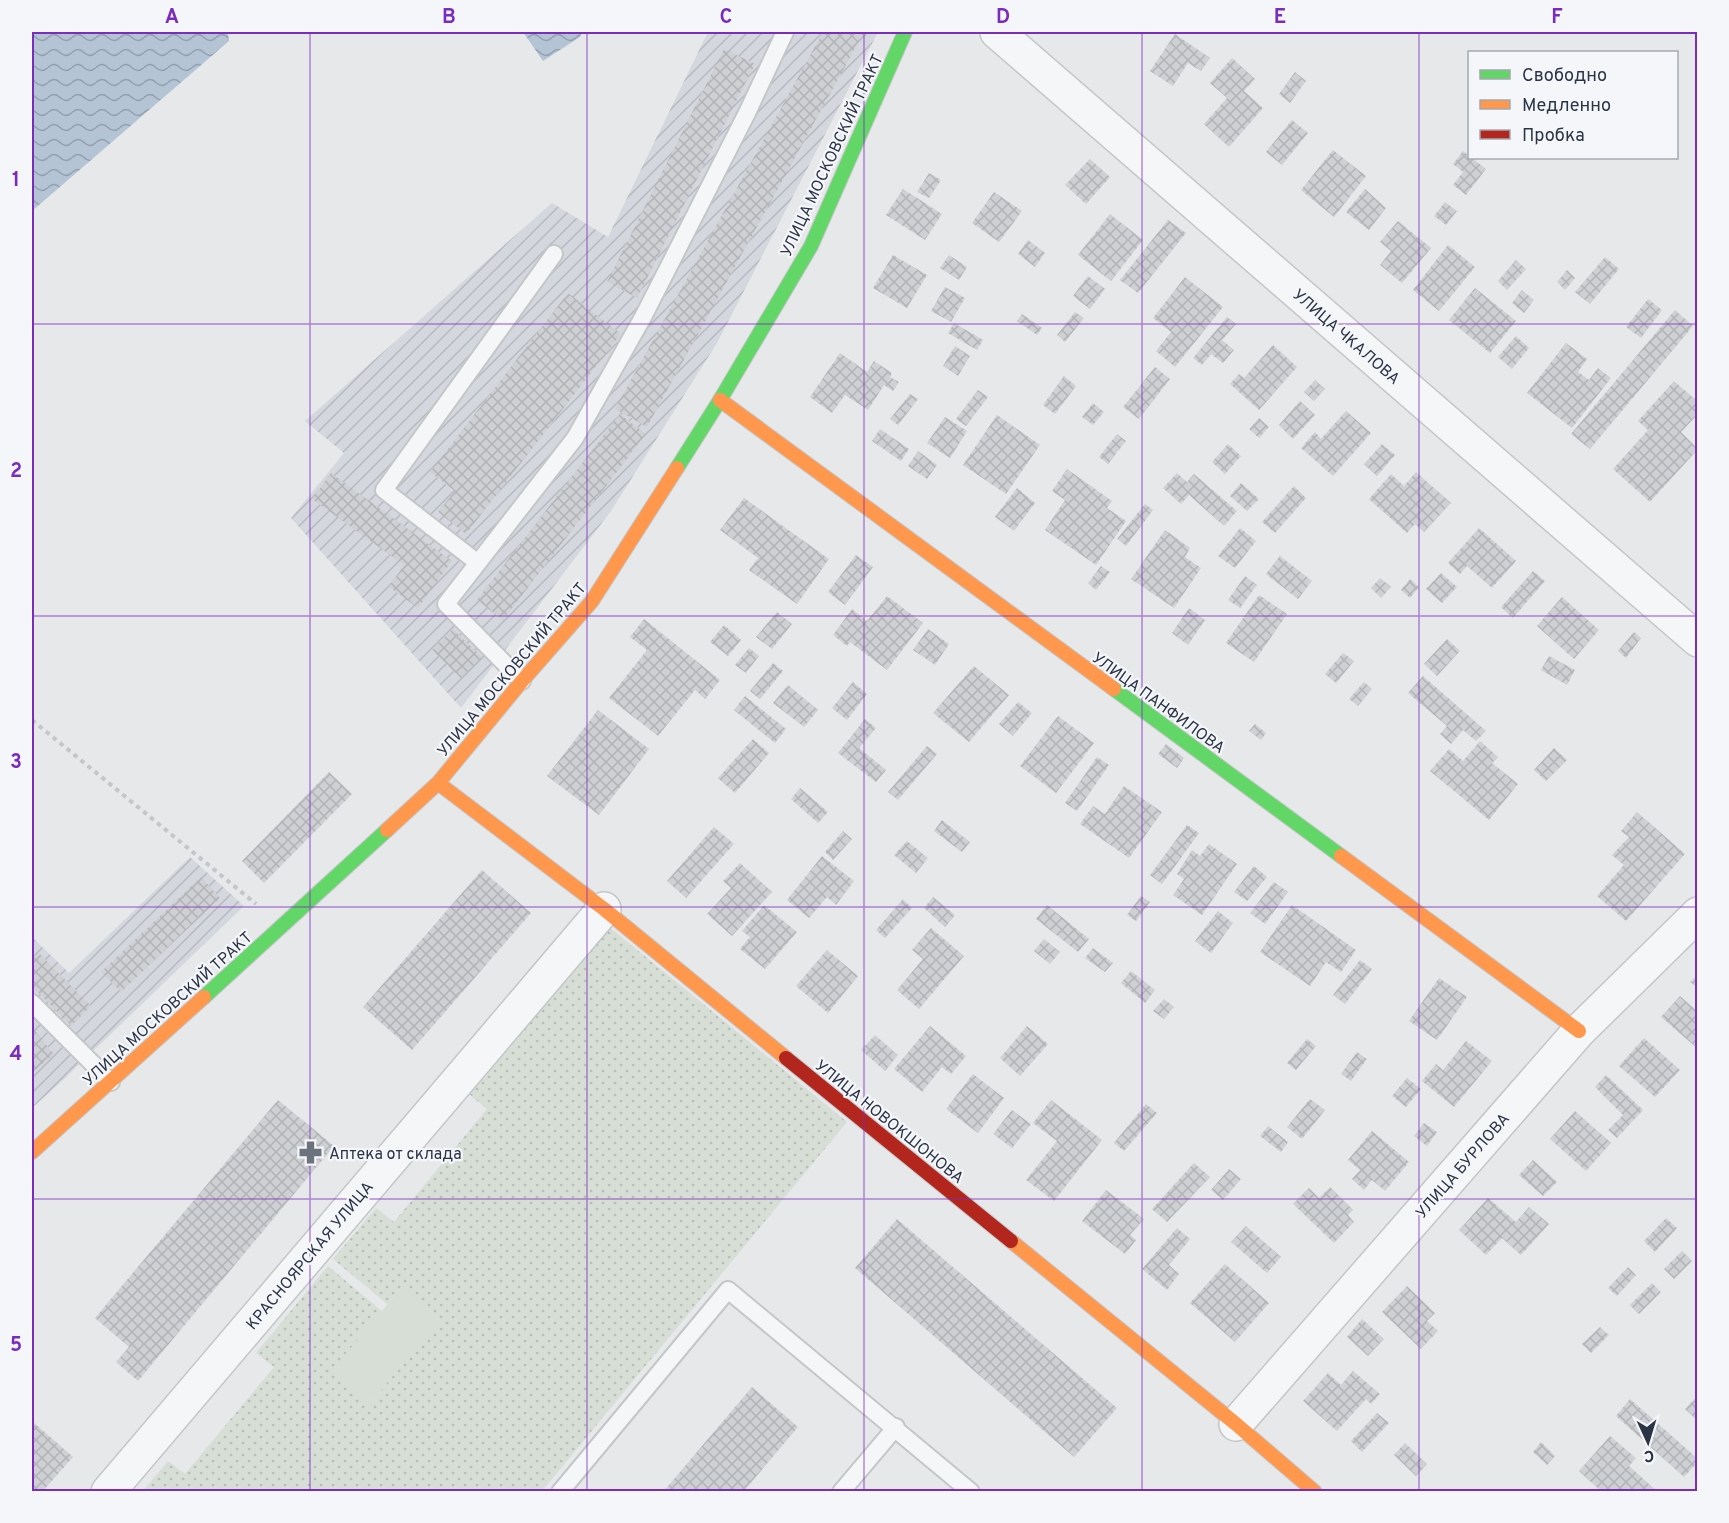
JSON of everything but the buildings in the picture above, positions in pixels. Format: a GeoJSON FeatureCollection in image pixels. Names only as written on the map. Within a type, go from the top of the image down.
{"type":"FeatureCollection","features":[{"type":"Feature","properties":{"kind":"street","name":"УЛИЦА МОСКОВСКИЙ ТРАКТ"},"geometry":{"type":"LineString","coordinates":[[32,1152],[438,783],[592,601],[720,400],[811,246],[905,32]]}},
{"type":"Feature","properties":{"kind":"street","name":"УЛИЦА ЧКАЛОВА"},"geometry":{"type":"LineString","coordinates":[[997,32],[1698,640]]}},
{"type":"Feature","properties":{"kind":"street","name":"УЛИЦА ПАНФИЛОВА"},"geometry":{"type":"LineString","coordinates":[[720,400],[1579,1031]]}},
{"type":"Feature","properties":{"kind":"street","name":"УЛИЦА НОВОКШОНОВА"},"geometry":{"type":"LineString","coordinates":[[438,783],[604,909],[1236,1424],[1315,1491]]}},
{"type":"Feature","properties":{"kind":"street","name":"КРАСНОЯРСКАЯ УЛИЦА"},"geometry":{"type":"LineString","coordinates":[[108,1491],[604,909]]}},
{"type":"Feature","properties":{"kind":"street","name":"УЛИЦА БУРЛОВА"},"geometry":{"type":"LineString","coordinates":[[1236,1424],[1579,1031],[1698,914]]}},
{"type":"Feature","properties":{"kind":"lane"},"geometry":{"type":"LineString","coordinates":[[522,681],[446,604],[575,438],[643,316],[747,113],[785,32]]}},
{"type":"Feature","properties":{"kind":"lane"},"geometry":{"type":"LineString","coordinates":[[478,563],[384,490],[554,254]]}},
{"type":"Feature","properties":{"kind":"lane"},"geometry":{"type":"LineString","coordinates":[[32,1003],[111,1082]]}},
{"type":"Feature","properties":{"kind":"lane"},"geometry":{"type":"LineString","coordinates":[[560,1491],[728,1290],[971,1491]]}},
{"type":"Feature","properties":{"kind":"lane"},"geometry":{"type":"LineString","coordinates":[[841,1491],[896,1427]]}},
{"type":"Feature","properties":{"kind":"path"},"geometry":{"type":"LineString","coordinates":[[32,720],[283,925]]}},
{"type":"Feature","properties":{"kind":"shaded area"},"geometry":{"type":"Polygon","coordinates":[[[708,32],[878,32],[717,343],[611,511],[461,708],[291,518],[344,453],[305,421],[552,203],[608,237],[708,32]]]}},
{"type":"Feature","properties":{"kind":"shaded area"},"geometry":{"type":"Polygon","coordinates":[[[190,857],[244,906],[32,1108],[32,937],[69,973],[190,857]]]}},
{"type":"Feature","properties":{"kind":"shaded area"},"geometry":{"type":"Polygon","coordinates":[[[608,926],[847,1122],[542,1491],[142,1492],[168,1461],[185,1474],[274,1367],[256,1353],[328,1266],[382,1311],[332,1371],[370,1403],[440,1319],[402,1287],[387,1304],[333,1259],[376,1208],[394,1222],[487,1109],[469,1094],[608,926]]]}},
{"type":"Feature","properties":{"kind":"shaded area"},"geometry":{"type":"Polygon","coordinates":[[[402,1287],[441,1318],[370,1403],[331,1371],[402,1287]]]}},
{"type":"Feature","properties":{"kind":"water"},"geometry":{"type":"Polygon","coordinates":[[[32,32],[228,32],[229,41],[32,211],[32,32]]]}},
{"type":"Feature","properties":{"kind":"water"},"geometry":{"type":"Polygon","coordinates":[[[523,32],[582,32],[580,37],[543,61],[523,32]]]}},
{"type":"Feature","properties":{"kind":"traffic: fast"},"geometry":{"type":"LineString","coordinates":[[677,468],[811,246],[905,32]]}},
{"type":"Feature","properties":{"kind":"traffic: fast"},"geometry":{"type":"LineString","coordinates":[[1114,689],[1341,856]]}},
{"type":"Feature","properties":{"kind":"traffic: fast"},"geometry":{"type":"LineString","coordinates":[[204,997],[387,830]]}},
{"type":"Feature","properties":{"kind":"traffic: slow"},"geometry":{"type":"LineString","coordinates":[[720,400],[1114,689]]}},
{"type":"Feature","properties":{"kind":"traffic: slow"},"geometry":{"type":"LineString","coordinates":[[387,830],[438,783],[592,601],[677,468]]}},
{"type":"Feature","properties":{"kind":"traffic: slow"},"geometry":{"type":"LineString","coordinates":[[438,783],[604,909],[786,1058]]}},
{"type":"Feature","properties":{"kind":"traffic: slow"},"geometry":{"type":"LineString","coordinates":[[1341,856],[1579,1031]]}},
{"type":"Feature","properties":{"kind":"traffic: slow"},"geometry":{"type":"LineString","coordinates":[[32,1152],[204,997]]}},
{"type":"Feature","properties":{"kind":"traffic: slow"},"geometry":{"type":"LineString","coordinates":[[1011,1241],[1236,1424],[1315,1492]]}},
{"type":"Feature","properties":{"kind":"traffic: jam"},"geometry":{"type":"LineString","coordinates":[[786,1058],[1011,1241]]}},
{"type":"Feature","properties":{"kind":"place","name":"Аптека от склада"},"geometry":{"type":"Point","coordinates":[311,1153]}}]}
